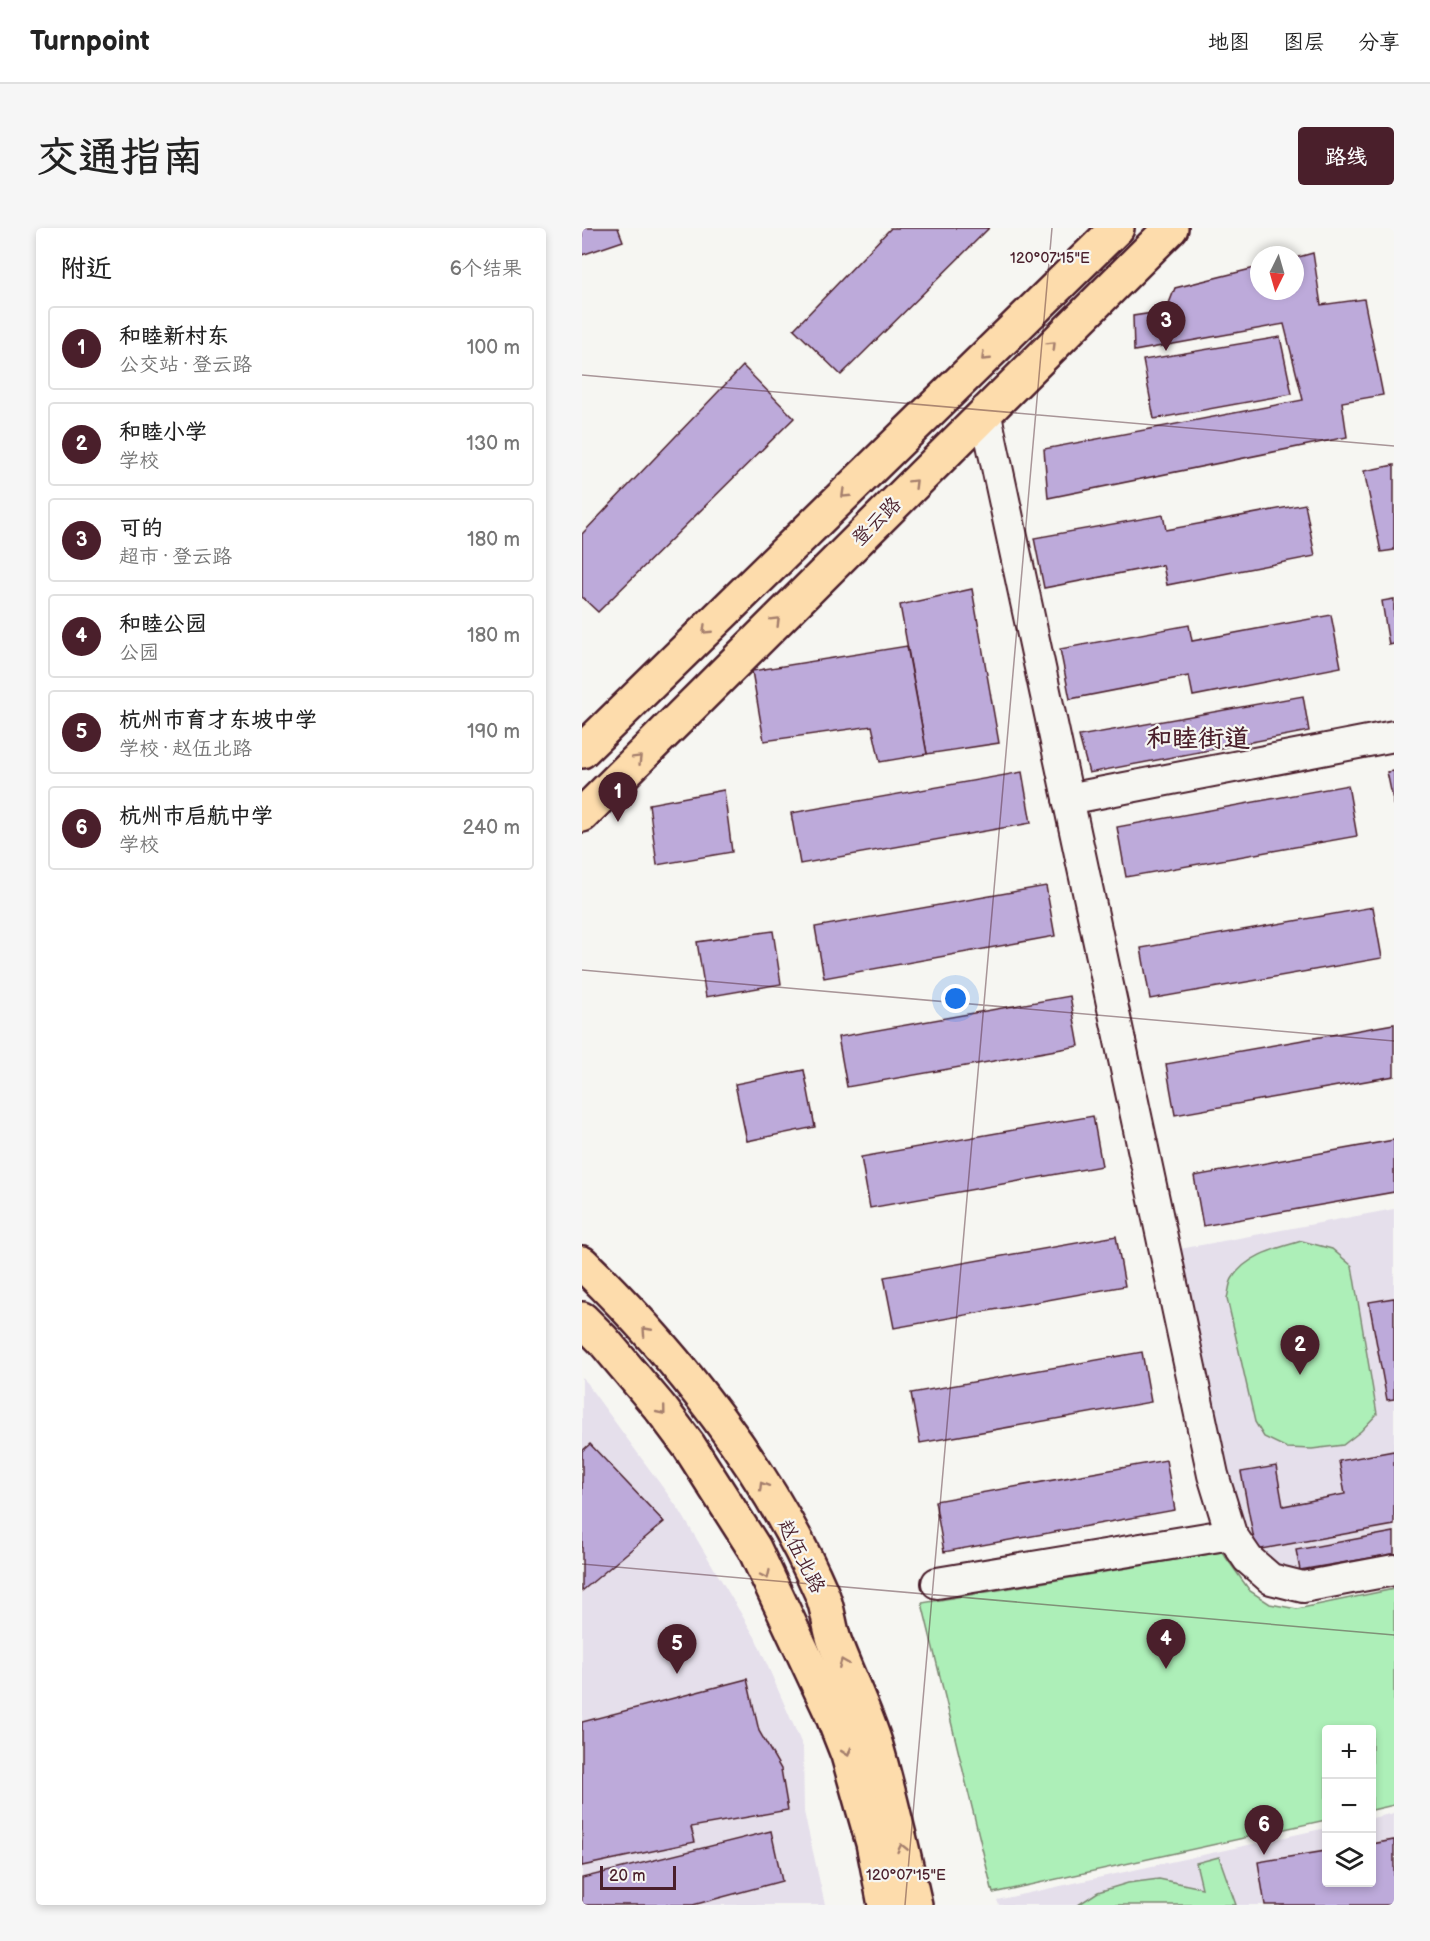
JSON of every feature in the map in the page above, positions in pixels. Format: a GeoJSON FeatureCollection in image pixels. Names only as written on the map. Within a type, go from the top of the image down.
{"type":"FeatureCollection","features":[{"type":"Feature","properties":{"kind":"main road","name":"登云路"},"geometry":{"type":"LineString","coordinates":[[582,751],[1117,228]]}},
{"type":"Feature","properties":{"kind":"main road","name":"登云路"},"geometry":{"type":"LineString","coordinates":[[582,815],[1171,228]]}},
{"type":"Feature","properties":{"kind":"main road","name":"赵伍北路"},"geometry":{"type":"LineString","coordinates":[[582,1263],[693,1386],[751,1465],[787,1525],[822,1594],[834,1639],[875,1744],[915,1905]]}},
{"type":"Feature","properties":{"kind":"main road","name":"赵伍北路"},"geometry":{"type":"LineString","coordinates":[[582,1319],[603,1340],[689,1446],[754,1548],[831,1712],[848,1755],[873,1843],[885,1905]]}},
{"type":"Feature","properties":{"kind":"street"},"geometry":{"type":"LineString","coordinates":[[985,411],[1213,1475],[1231,1534],[1248,1559],[1271,1580],[1303,1587],[1394,1570]]}},
{"type":"Feature","properties":{"kind":"street"},"geometry":{"type":"LineString","coordinates":[[1068,799],[1394,736]]}},
{"type":"Feature","properties":{"kind":"street"},"geometry":{"type":"LineString","coordinates":[[937,1583],[1231,1534]]}},
{"type":"Feature","properties":{"kind":"shaded area"},"geometry":{"type":"Polygon","coordinates":[[[1394,1209],[1394,1558],[1293,1576],[1263,1558],[1234,1501],[1180,1249],[1394,1209]]]}},
{"type":"Feature","properties":{"kind":"shaded area"},"geometry":{"type":"Polygon","coordinates":[[[582,1377],[680,1511],[755,1637],[803,1747],[804,1812],[825,1905],[582,1905],[582,1377]]]}},
{"type":"Feature","properties":{"kind":"shaded area"},"geometry":{"type":"Polygon","coordinates":[[[1394,1813],[1394,1905],[999,1905],[997,1900],[1322,1829],[1322,1887],[1376,1887],[1376,1817],[1394,1813]]]}},
{"type":"Feature","properties":{"kind":"green space"},"geometry":{"type":"Polygon","coordinates":[[[1302,1241],[1332,1249],[1352,1266],[1377,1414],[1343,1445],[1312,1449],[1287,1448],[1264,1437],[1255,1422],[1227,1298],[1232,1279],[1245,1264],[1263,1254],[1302,1241]]]}},
{"type":"Feature","properties":{"kind":"green space"},"geometry":{"type":"Polygon","coordinates":[[[1222,1552],[1250,1591],[1270,1604],[1297,1609],[1394,1589],[1394,1805],[1376,1809],[1376,1725],[1322,1725],[1322,1821],[993,1893],[922,1603],[1222,1552]]]}},
{"type":"Feature","properties":{"kind":"green space"},"geometry":{"type":"Polygon","coordinates":[[[1219,1857],[1236,1905],[1078,1905],[1098,1892],[1128,1883],[1159,1879],[1202,1888],[1196,1863],[1219,1857]]]}},
{"type":"Feature","properties":{"kind":"building"},"geometry":{"type":"Polygon","coordinates":[[[582,228],[618,228],[623,241],[582,255],[582,228]]]}},
{"type":"Feature","properties":{"kind":"building"},"geometry":{"type":"Polygon","coordinates":[[[891,228],[989,228],[841,375],[794,329],[891,228]]]}},
{"type":"Feature","properties":{"kind":"building"},"geometry":{"type":"Polygon","coordinates":[[[1313,253],[1321,305],[1364,299],[1383,395],[1342,402],[1347,437],[1048,498],[1044,449],[1303,400],[1284,324],[1134,351],[1133,316],[1166,311],[1175,288],[1250,269],[1250,300],[1304,300],[1304,256],[1313,253]]]}},
{"type":"Feature","properties":{"kind":"building"},"geometry":{"type":"Polygon","coordinates":[[[1280,337],[1292,394],[1154,419],[1143,360],[1280,337]]]}},
{"type":"Feature","properties":{"kind":"building"},"geometry":{"type":"Polygon","coordinates":[[[743,366],[794,418],[598,612],[582,597],[582,534],[743,366]]]}},
{"type":"Feature","properties":{"kind":"building"},"geometry":{"type":"Polygon","coordinates":[[[1394,465],[1394,550],[1381,552],[1364,471],[1394,465]]]}},
{"type":"Feature","properties":{"kind":"building"},"geometry":{"type":"Polygon","coordinates":[[[1305,504],[1315,556],[1167,585],[1163,565],[1044,588],[1034,538],[1163,515],[1166,530],[1305,504]]]}},
{"type":"Feature","properties":{"kind":"building"},"geometry":{"type":"Polygon","coordinates":[[[972,589],[999,743],[927,754],[900,605],[972,589]]]}},
{"type":"Feature","properties":{"kind":"building"},"geometry":{"type":"Polygon","coordinates":[[[1394,599],[1394,644],[1389,645],[1382,601],[1394,599]]]}},
{"type":"Feature","properties":{"kind":"building"},"geometry":{"type":"Polygon","coordinates":[[[1331,615],[1341,667],[1193,696],[1189,676],[1070,699],[1060,649],[1189,625],[1192,641],[1331,615]]]}},
{"type":"Feature","properties":{"kind":"building"},"geometry":{"type":"Polygon","coordinates":[[[907,646],[927,754],[880,762],[872,726],[764,741],[752,671],[907,646]]]}},
{"type":"Feature","properties":{"kind":"building"},"geometry":{"type":"Polygon","coordinates":[[[1303,696],[1309,731],[1089,773],[1079,736],[1303,696]]]}},
{"type":"Feature","properties":{"kind":"building"},"geometry":{"type":"Polygon","coordinates":[[[1394,771],[1394,805],[1387,772],[1394,771]]]}},
{"type":"Feature","properties":{"kind":"building"},"geometry":{"type":"Polygon","coordinates":[[[1022,772],[1031,823],[800,864],[791,813],[1022,772]]]}},
{"type":"Feature","properties":{"kind":"building"},"geometry":{"type":"Polygon","coordinates":[[[1348,785],[1357,836],[1126,877],[1117,827],[1348,785]]]}},
{"type":"Feature","properties":{"kind":"building"},"geometry":{"type":"Polygon","coordinates":[[[724,790],[732,852],[657,865],[649,804],[724,790]]]}},
{"type":"Feature","properties":{"kind":"building"},"geometry":{"type":"Polygon","coordinates":[[[1046,886],[1055,936],[824,978],[815,927],[1046,886]]]}},
{"type":"Feature","properties":{"kind":"building"},"geometry":{"type":"Polygon","coordinates":[[[1373,907],[1382,958],[1150,999],[1141,948],[1373,907]]]}},
{"type":"Feature","properties":{"kind":"building"},"geometry":{"type":"Polygon","coordinates":[[[773,931],[781,984],[706,997],[697,942],[773,931]]]}},
{"type":"Feature","properties":{"kind":"building"},"geometry":{"type":"Polygon","coordinates":[[[1070,996],[1079,1046],[847,1087],[838,1037],[1070,996]]]}},
{"type":"Feature","properties":{"kind":"building"},"geometry":{"type":"Polygon","coordinates":[[[1394,1024],[1394,1076],[1175,1115],[1166,1064],[1394,1024]]]}},
{"type":"Feature","properties":{"kind":"building"},"geometry":{"type":"Polygon","coordinates":[[[804,1070],[815,1127],[747,1141],[735,1084],[804,1070]]]}},
{"type":"Feature","properties":{"kind":"building"},"geometry":{"type":"Polygon","coordinates":[[[1093,1116],[1102,1166],[870,1208],[861,1157],[1093,1116]]]}},
{"type":"Feature","properties":{"kind":"building"},"geometry":{"type":"Polygon","coordinates":[[[1394,1140],[1394,1192],[1203,1226],[1194,1176],[1394,1140]]]}},
{"type":"Feature","properties":{"kind":"building"},"geometry":{"type":"Polygon","coordinates":[[[1116,1236],[1125,1286],[894,1328],[884,1277],[1116,1236]]]}},
{"type":"Feature","properties":{"kind":"building"},"geometry":{"type":"Polygon","coordinates":[[[1394,1298],[1394,1399],[1387,1400],[1369,1302],[1394,1298]]]}},
{"type":"Feature","properties":{"kind":"building"},"geometry":{"type":"Polygon","coordinates":[[[1142,1352],[1151,1402],[920,1443],[911,1393],[1142,1352]]]}},
{"type":"Feature","properties":{"kind":"building"},"geometry":{"type":"Polygon","coordinates":[[[590,1444],[664,1522],[582,1591],[582,1451],[590,1444]]]}},
{"type":"Feature","properties":{"kind":"building"},"geometry":{"type":"Polygon","coordinates":[[[1394,1451],[1394,1525],[1256,1550],[1241,1472],[1276,1466],[1283,1506],[1345,1494],[1339,1461],[1394,1451]]]}},
{"type":"Feature","properties":{"kind":"building"},"geometry":{"type":"Polygon","coordinates":[[[1166,1460],[1175,1510],[944,1552],[935,1501],[1166,1460]]]}},
{"type":"Feature","properties":{"kind":"building"},"geometry":{"type":"Polygon","coordinates":[[[1394,1532],[1394,1554],[1300,1570],[1296,1550],[1394,1532]]]}},
{"type":"Feature","properties":{"kind":"building"},"geometry":{"type":"Polygon","coordinates":[[[747,1679],[759,1731],[781,1769],[788,1810],[691,1827],[695,1842],[582,1866],[582,1722],[747,1679]]]}},
{"type":"Feature","properties":{"kind":"building"},"geometry":{"type":"Polygon","coordinates":[[[771,1831],[782,1881],[693,1905],[582,1905],[582,1878],[771,1831]]]}},
{"type":"Feature","properties":{"kind":"building"},"geometry":{"type":"Polygon","coordinates":[[[1394,1840],[1394,1905],[1265,1905],[1258,1862],[1322,1852],[1322,1887],[1376,1887],[1376,1843],[1394,1840]]]}},
{"type":"Feature","properties":{"kind":"place","name":"可的"},"geometry":{"type":"Point","coordinates":[1166,351]}},
{"type":"Feature","properties":{"kind":"place","name":"和睦新村东"},"geometry":{"type":"Point","coordinates":[618,822]}},
{"type":"Feature","properties":{"kind":"place","name":"和睦小学"},"geometry":{"type":"Point","coordinates":[1300,1375]}},
{"type":"Feature","properties":{"kind":"place","name":"和睦公园"},"geometry":{"type":"Point","coordinates":[1166,1669]}},
{"type":"Feature","properties":{"kind":"place","name":"杭州市育才东坡中学"},"geometry":{"type":"Point","coordinates":[677,1674]}},
{"type":"Feature","properties":{"kind":"place","name":"杭州市启航中学"},"geometry":{"type":"Point","coordinates":[1264,1855]}},
{"type":"Feature","properties":{"kind":"district","name":"和睦街道"},"geometry":{"type":"Point","coordinates":[1198,738]}}]}
